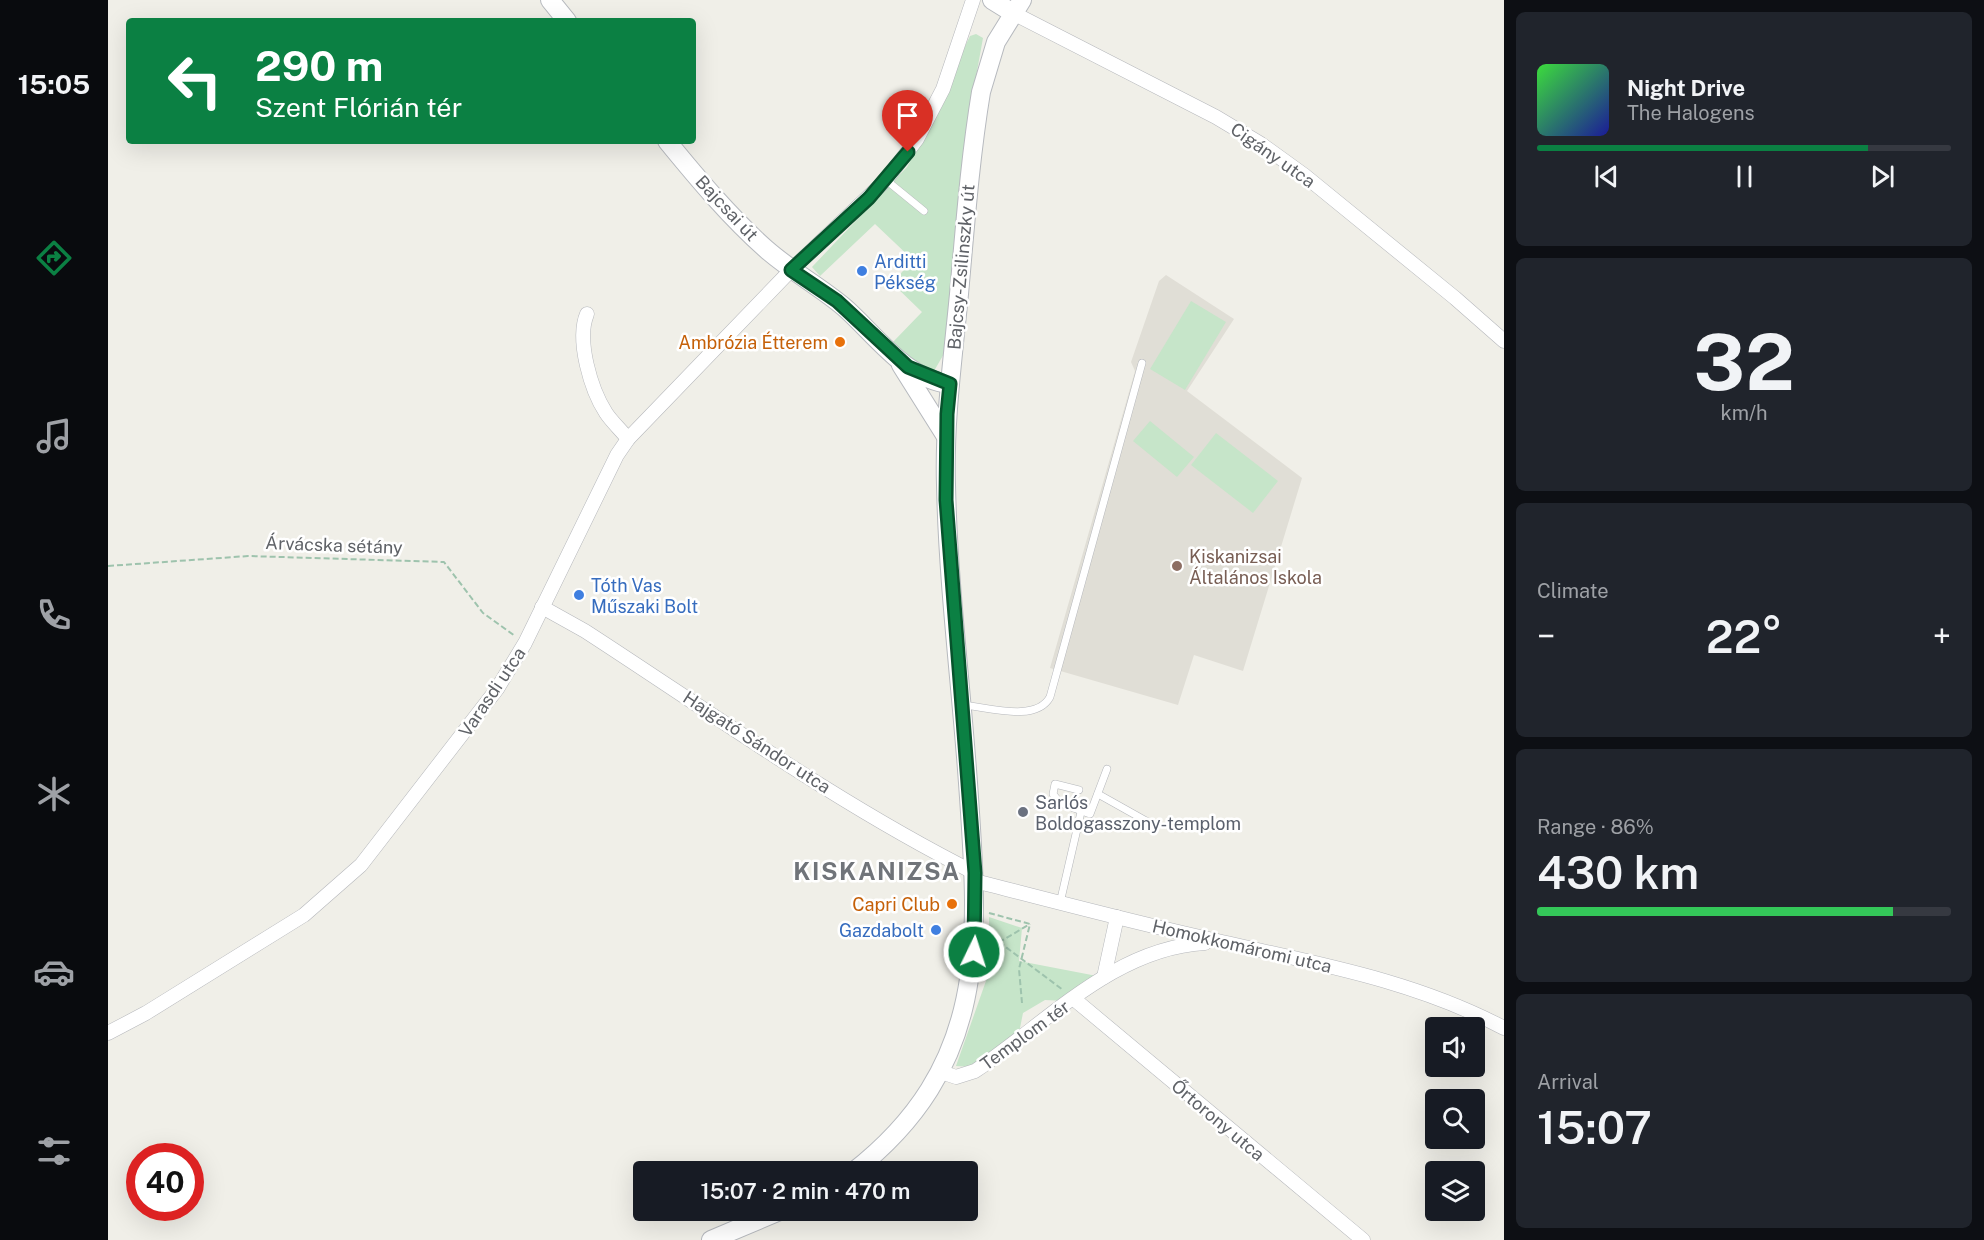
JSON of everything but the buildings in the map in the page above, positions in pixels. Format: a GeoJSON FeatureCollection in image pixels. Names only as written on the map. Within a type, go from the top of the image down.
{"type":"FeatureCollection","features":[{"type":"Feature","properties":{"kind":"main road"},"geometry":{"type":"LineString","coordinates":[[550,0],[565,18]]}},
{"type":"Feature","properties":{"kind":"main road"},"geometry":{"type":"LineString","coordinates":[[992,0],[1018,7]]}},
{"type":"Feature","properties":{"kind":"main road","name":"Bajcsy-Zsilinszky út"},"geometry":{"type":"LineString","coordinates":[[865,1161],[899,1131],[922,1104],[941,1072],[965,1002],[973,960],[975,877],[948,532],[946,436],[981,92],[988,63],[1018,7]]}},
{"type":"Feature","properties":{"kind":"main road","name":"Bajcsai út"},"geometry":{"type":"LineString","coordinates":[[670,144],[734,217],[791,270],[837,301],[894,356]]}},
{"type":"Feature","properties":{"kind":"main road"},"geometry":{"type":"LineString","coordinates":[[894,356],[919,373],[950,384]]}},
{"type":"Feature","properties":{"kind":"main road"},"geometry":{"type":"LineString","coordinates":[[894,356],[920,392],[946,436]]}},
{"type":"Feature","properties":{"kind":"main road"},"geometry":{"type":"LineString","coordinates":[[711,1240],[756,1221]]}},
{"type":"Feature","properties":{"kind":"street","name":"Varasdi utca"},"geometry":{"type":"LineString","coordinates":[[108,1033],[266,940],[304,915],[348,878],[377,847],[497,689],[525,643],[628,439],[791,270],[886,180],[917,139],[943,89],[965,31],[973,0]]}},
{"type":"Feature","properties":{"kind":"street","name":"Cigány utca"},"geometry":{"type":"LineString","coordinates":[[1018,7],[1224,121],[1268,148],[1438,283],[1504,341]]}},
{"type":"Feature","properties":{"kind":"street"},"geometry":{"type":"LineString","coordinates":[[587,315],[581,335],[597,395],[606,413],[628,439]]}},
{"type":"Feature","properties":{"kind":"street","name":"Hajgató Sándor utca"},"geometry":{"type":"LineString","coordinates":[[542,607],[585,631],[854,805],[975,877]]}},
{"type":"Feature","properties":{"kind":"street","name":"Homokkomáromi utca"},"geometry":{"type":"LineString","coordinates":[[975,877],[1060,903],[1388,980],[1453,1004],[1504,1028]]}},
{"type":"Feature","properties":{"kind":"street"},"geometry":{"type":"LineString","coordinates":[[1104,977],[1117,917]]}},
{"type":"Feature","properties":{"kind":"street","name":"Templom tér"},"geometry":{"type":"LineString","coordinates":[[941,1072],[956,1077],[975,1071],[1104,977],[1154,952],[1190,944],[1221,942]]}},
{"type":"Feature","properties":{"kind":"street","name":"Őrtorony utca"},"geometry":{"type":"LineString","coordinates":[[1074,999],[1363,1240]]}},
{"type":"Feature","properties":{"kind":"lane"},"geometry":{"type":"LineString","coordinates":[[886,180],[924,211]]}},
{"type":"Feature","properties":{"kind":"lane"},"geometry":{"type":"LineString","coordinates":[[963,705],[1026,711],[1044,705],[1050,697],[1142,363]]}},
{"type":"Feature","properties":{"kind":"lane"},"geometry":{"type":"LineString","coordinates":[[1079,790],[1055,784],[1053,794],[1060,803],[1090,814],[1107,769]]}},
{"type":"Feature","properties":{"kind":"lane"},"geometry":{"type":"LineString","coordinates":[[1098,795],[1148,822]]}},
{"type":"Feature","properties":{"kind":"lane"},"geometry":{"type":"LineString","coordinates":[[1060,903],[1081,812]]}},
{"type":"Feature","properties":{"kind":"path","name":"Árvácska sétány"},"geometry":{"type":"LineString","coordinates":[[108,566],[248,556],[444,562],[483,613],[525,643]]}},
{"type":"Feature","properties":{"kind":"path"},"geometry":{"type":"LineString","coordinates":[[976,910],[1030,924]]}},
{"type":"Feature","properties":{"kind":"path"},"geometry":{"type":"LineString","coordinates":[[991,947],[1030,924]]}},
{"type":"Feature","properties":{"kind":"path"},"geometry":{"type":"LineString","coordinates":[[1022,1003],[1019,969],[1030,924]]}},
{"type":"Feature","properties":{"kind":"path"},"geometry":{"type":"LineString","coordinates":[[999,942],[1074,999]]}},
{"type":"Feature","properties":{"kind":"shaded area","name":"Kiskanizsai Általános Iskola"},"geometry":{"type":"Polygon","coordinates":[[[1166,275],[1234,319],[1187,391],[1302,478],[1243,671],[1194,655],[1178,705],[1050,668],[1135,371],[1131,362],[1159,281],[1166,275]]]}},
{"type":"Feature","properties":{"kind":"green space"},"geometry":{"type":"Polygon","coordinates":[[[976,34],[983,38],[968,121],[945,352],[934,371],[907,358],[893,342],[922,312],[892,283],[913,260],[875,224],[820,276],[812,267],[907,167],[938,112],[970,36],[976,34]]]}},
{"type":"Feature","properties":{"kind":"green space"},"geometry":{"type":"Polygon","coordinates":[[[1191,301],[1226,322],[1185,390],[1150,369],[1191,301]]]}},
{"type":"Feature","properties":{"kind":"green space"},"geometry":{"type":"Polygon","coordinates":[[[1150,421],[1194,457],[1177,477],[1133,441],[1150,421]]]}},
{"type":"Feature","properties":{"kind":"green space"},"geometry":{"type":"Polygon","coordinates":[[[1216,433],[1278,481],[1253,513],[1191,465],[1216,433]]]}},
{"type":"Feature","properties":{"kind":"green space"},"geometry":{"type":"Polygon","coordinates":[[[989,917],[1022,928],[1019,961],[1097,976],[1066,1001],[1045,1000],[1023,1013],[1019,1033],[972,1067],[956,1066],[987,978],[994,932],[989,928],[989,917]]]}},
{"type":"Feature","properties":{"kind":"place","name":"Arditti Pékség"},"geometry":{"type":"Point","coordinates":[862,271]}},
{"type":"Feature","properties":{"kind":"place","name":"Ambrózia Étterem"},"geometry":{"type":"Point","coordinates":[840,342]}},
{"type":"Feature","properties":{"kind":"place","name":"Kiskanizsai Általános Iskola"},"geometry":{"type":"Point","coordinates":[1177,566]}},
{"type":"Feature","properties":{"kind":"place","name":"Tóth Vas Műszaki Bolt"},"geometry":{"type":"Point","coordinates":[579,595]}},
{"type":"Feature","properties":{"kind":"place","name":"Sarlós Boldogasszony-templom"},"geometry":{"type":"Point","coordinates":[1023,812]}},
{"type":"Feature","properties":{"kind":"place","name":"Capri Club"},"geometry":{"type":"Point","coordinates":[952,904]}},
{"type":"Feature","properties":{"kind":"place","name":"Gazdabolt"},"geometry":{"type":"Point","coordinates":[936,930]}},
{"type":"Feature","properties":{"kind":"district","name":"KISKANIZSA"},"geometry":{"type":"Point","coordinates":[877,871]}},
{"type":"Feature","properties":{"kind":"route"},"geometry":{"type":"LineString","coordinates":[[908,152],[869,198],[791,270],[837,301],[908,367],[950,384],[947,414],[946,500],[975,873],[974,952]]}}]}
